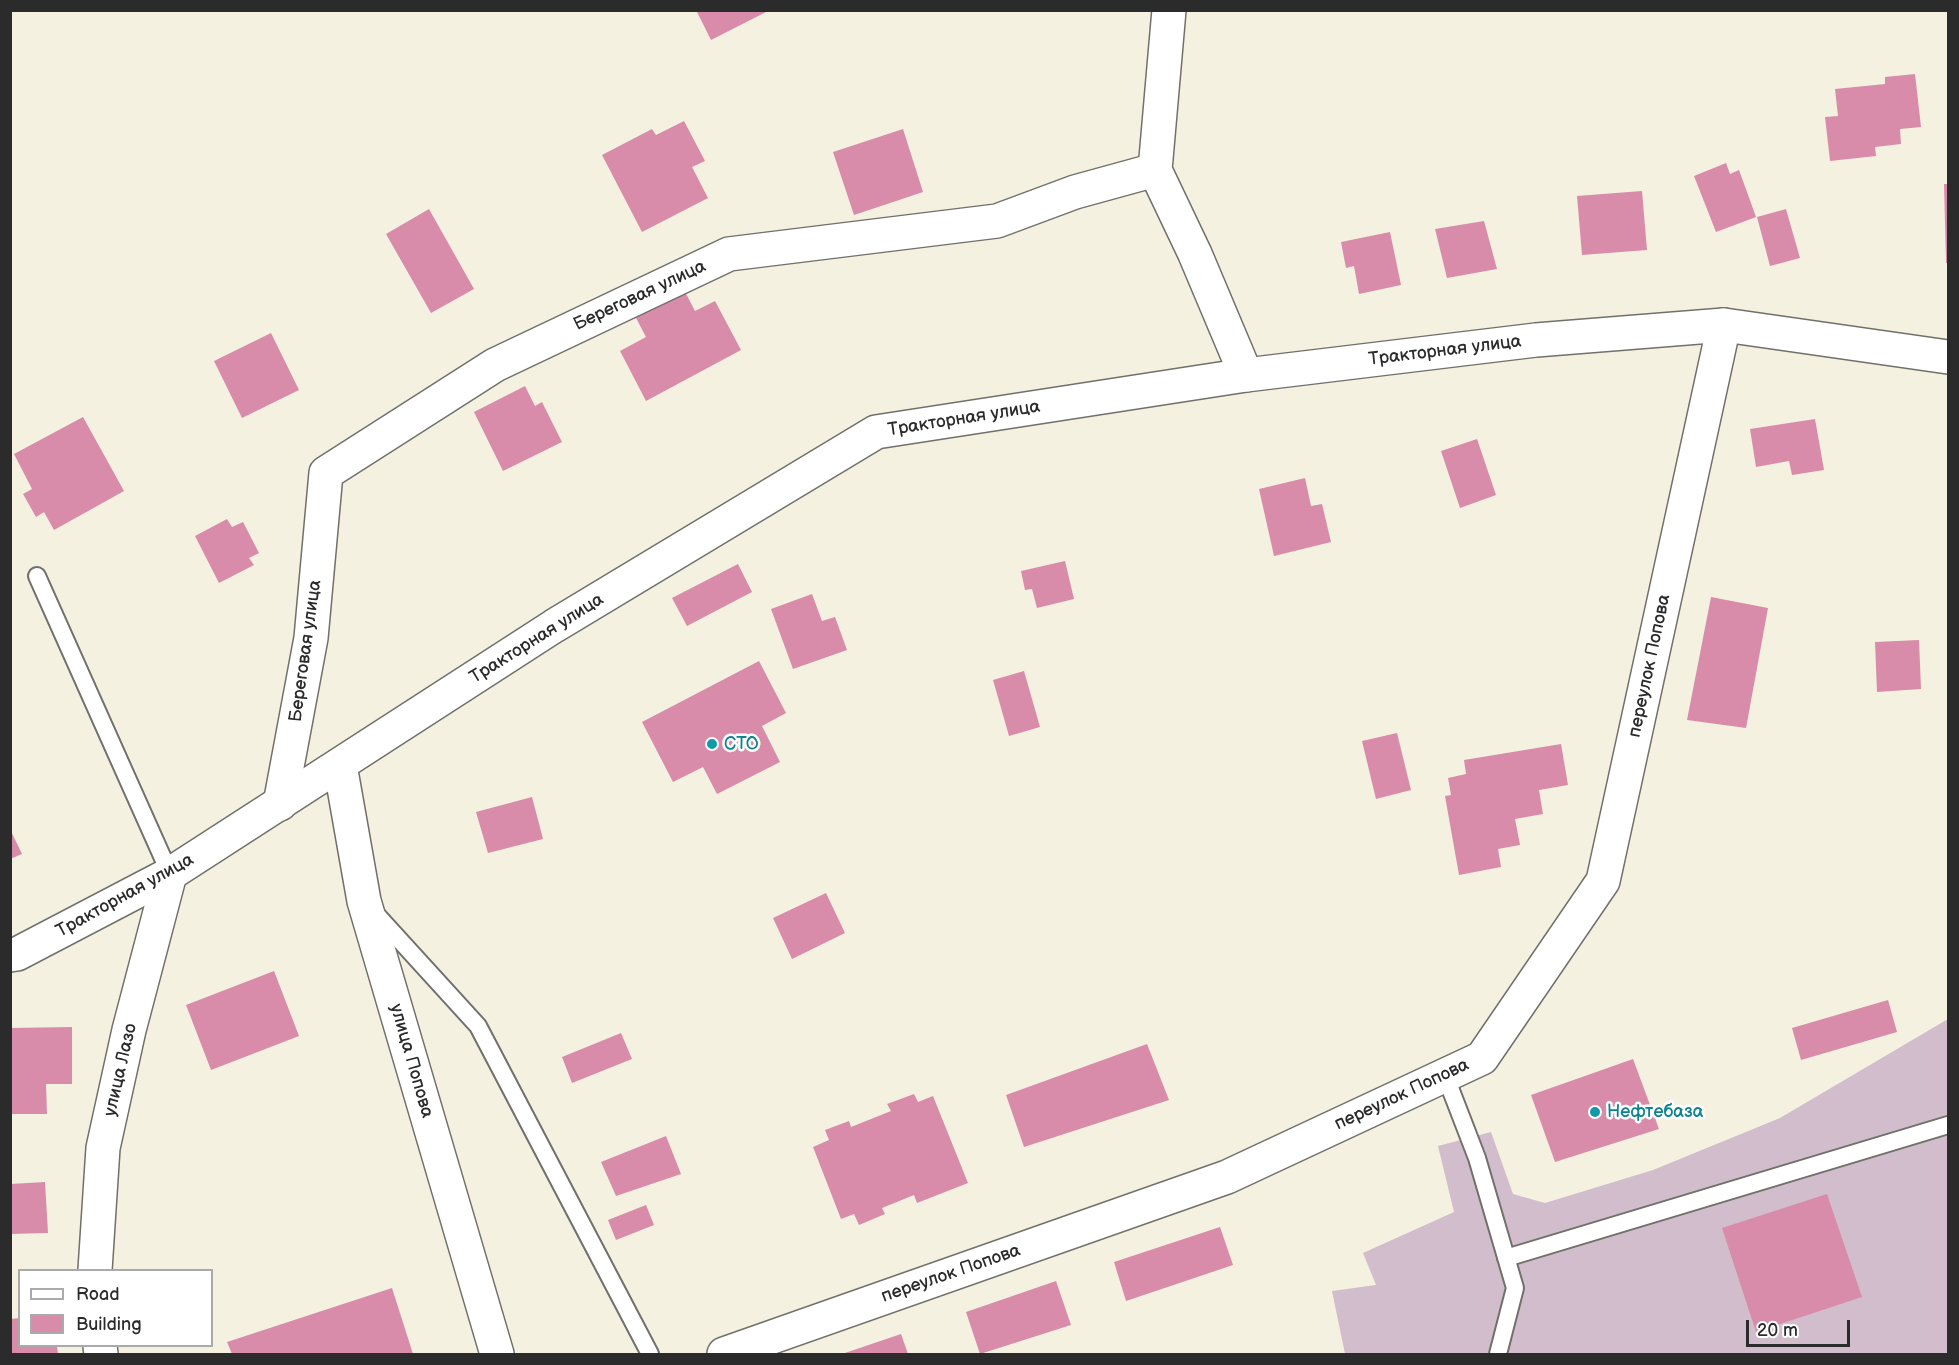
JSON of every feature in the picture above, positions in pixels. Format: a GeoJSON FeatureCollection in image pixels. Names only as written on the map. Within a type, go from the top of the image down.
{"type":"FeatureCollection","features":[{"type":"Feature","properties":{"kind":"street"},"geometry":{"type":"LineString","coordinates":[[1169,10],[1155,170],[1195,254],[1246,375]]}},
{"type":"Feature","properties":{"kind":"street","name":"Береговая улица"},"geometry":{"type":"LineString","coordinates":[[280,804],[311,638],[326,473],[495,365],[729,254],[997,221],[1076,192],[1155,170]]}},
{"type":"Feature","properties":{"kind":"street","name":"Тракторная улица"},"geometry":{"type":"LineString","coordinates":[[10,955],[17,954],[170,874],[555,626],[876,432],[1246,375],[1536,340],[1725,325],[1948,357]]}},
{"type":"Feature","properties":{"kind":"street","name":"переулок Попова"},"geometry":{"type":"LineString","coordinates":[[724,1354],[1227,1177],[1482,1058],[1603,881],[1725,325]]}},
{"type":"Feature","properties":{"kind":"street","name":"улица Попова"},"geometry":{"type":"LineString","coordinates":[[340,765],[364,902],[496,1354]]}},
{"type":"Feature","properties":{"kind":"street","name":"улица Лазо"},"geometry":{"type":"LineString","coordinates":[[95,1269],[103,1148],[129,1030],[170,874]]}},
{"type":"Feature","properties":{"kind":"lane"},"geometry":{"type":"LineString","coordinates":[[37,576],[170,874]]}},
{"type":"Feature","properties":{"kind":"lane"},"geometry":{"type":"LineString","coordinates":[[364,902],[478,1026],[650,1354]]}},
{"type":"Feature","properties":{"kind":"lane"},"geometry":{"type":"LineString","coordinates":[[1445,1075],[1477,1158],[1515,1288],[1498,1354]]}},
{"type":"Feature","properties":{"kind":"lane"},"geometry":{"type":"LineString","coordinates":[[1506,1258],[1948,1125]]}},
{"type":"Feature","properties":{"kind":"shaded area"},"geometry":{"type":"Polygon","coordinates":[[[1948,1019],[1948,1354],[1345,1354],[1332,1291],[1376,1285],[1363,1253],[1454,1212],[1438,1146],[1491,1132],[1513,1194],[1545,1203],[1653,1170],[1780,1118],[1948,1019]]]}},
{"type":"Feature","properties":{"kind":"building"},"geometry":{"type":"Polygon","coordinates":[[[696,10],[770,10],[711,40],[696,10]]]}},
{"type":"Feature","properties":{"kind":"building"},"geometry":{"type":"Polygon","coordinates":[[[1915,74],[1921,127],[1900,129],[1901,144],[1875,147],[1876,156],[1830,161],[1825,117],[1838,116],[1835,89],[1885,84],[1885,77],[1915,74]]]}},
{"type":"Feature","properties":{"kind":"building"},"geometry":{"type":"Polygon","coordinates":[[[684,121],[705,161],[692,167],[708,198],[642,232],[602,155],[652,129],[656,135],[684,121]]]}},
{"type":"Feature","properties":{"kind":"building"},"geometry":{"type":"Polygon","coordinates":[[[903,129],[923,192],[854,215],[833,152],[903,129]]]}},
{"type":"Feature","properties":{"kind":"building"},"geometry":{"type":"Polygon","coordinates":[[[1726,163],[1730,174],[1739,170],[1756,217],[1716,232],[1694,176],[1726,163]]]}},
{"type":"Feature","properties":{"kind":"building"},"geometry":{"type":"Polygon","coordinates":[[[1944,184],[1948,184],[1948,263],[1946,263],[1944,184]]]}},
{"type":"Feature","properties":{"kind":"building"},"geometry":{"type":"Polygon","coordinates":[[[1642,191],[1647,250],[1582,255],[1577,196],[1642,191]]]}},
{"type":"Feature","properties":{"kind":"building"},"geometry":{"type":"Polygon","coordinates":[[[429,209],[474,289],[431,313],[386,234],[429,209]]]}},
{"type":"Feature","properties":{"kind":"building"},"geometry":{"type":"Polygon","coordinates":[[[1786,209],[1800,258],[1770,266],[1757,217],[1786,209]]]}},
{"type":"Feature","properties":{"kind":"building"},"geometry":{"type":"Polygon","coordinates":[[[1484,221],[1497,269],[1447,278],[1435,229],[1484,221]]]}},
{"type":"Feature","properties":{"kind":"building"},"geometry":{"type":"Polygon","coordinates":[[[1390,232],[1401,285],[1359,294],[1354,266],[1346,268],[1341,242],[1390,232]]]}},
{"type":"Feature","properties":{"kind":"building"},"geometry":{"type":"Polygon","coordinates":[[[683,288],[695,311],[715,301],[741,350],[646,401],[620,351],[646,337],[634,314],[683,288]]]}},
{"type":"Feature","properties":{"kind":"building"},"geometry":{"type":"Polygon","coordinates":[[[271,333],[299,390],[242,418],[214,361],[271,333]]]}},
{"type":"Feature","properties":{"kind":"building"},"geometry":{"type":"Polygon","coordinates":[[[525,386],[535,406],[542,402],[562,442],[503,471],[474,412],[525,386]]]}},
{"type":"Feature","properties":{"kind":"building"},"geometry":{"type":"Polygon","coordinates":[[[83,417],[124,491],[54,530],[44,512],[36,517],[23,494],[32,489],[14,454],[83,417]]]}},
{"type":"Feature","properties":{"kind":"building"},"geometry":{"type":"Polygon","coordinates":[[[1815,419],[1824,470],[1792,475],[1789,461],[1756,467],[1750,429],[1815,419]]]}},
{"type":"Feature","properties":{"kind":"building"},"geometry":{"type":"Polygon","coordinates":[[[1477,439],[1496,495],[1460,508],[1441,451],[1477,439]]]}},
{"type":"Feature","properties":{"kind":"building"},"geometry":{"type":"Polygon","coordinates":[[[1305,478],[1311,506],[1322,504],[1331,542],[1274,556],[1259,489],[1305,478]]]}},
{"type":"Feature","properties":{"kind":"building"},"geometry":{"type":"Polygon","coordinates":[[[227,519],[232,527],[243,522],[259,553],[249,558],[254,565],[219,583],[195,536],[227,519]]]}},
{"type":"Feature","properties":{"kind":"building"},"geometry":{"type":"Polygon","coordinates":[[[1065,561],[1074,599],[1037,608],[1032,589],[1025,590],[1021,571],[1065,561]]]}},
{"type":"Feature","properties":{"kind":"building"},"geometry":{"type":"Polygon","coordinates":[[[738,564],[752,592],[687,626],[672,598],[738,564]]]}},
{"type":"Feature","properties":{"kind":"building"},"geometry":{"type":"Polygon","coordinates":[[[812,594],[822,621],[835,617],[847,650],[793,669],[771,609],[812,594]]]}},
{"type":"Feature","properties":{"kind":"building"},"geometry":{"type":"Polygon","coordinates":[[[1711,597],[1768,608],[1746,728],[1687,720],[1711,597]]]}},
{"type":"Feature","properties":{"kind":"building"},"geometry":{"type":"Polygon","coordinates":[[[1919,640],[1921,689],[1877,692],[1875,642],[1919,640]]]}},
{"type":"Feature","properties":{"kind":"building","name":"СТО"},"geometry":{"type":"Polygon","coordinates":[[[759,661],[786,713],[762,726],[780,762],[717,794],[703,767],[673,782],[642,722],[759,661]]]}},
{"type":"Feature","properties":{"kind":"building"},"geometry":{"type":"Polygon","coordinates":[[[1024,671],[1040,727],[1009,736],[993,680],[1024,671]]]}},
{"type":"Feature","properties":{"kind":"building"},"geometry":{"type":"Polygon","coordinates":[[[1397,733],[1411,790],[1376,799],[1362,741],[1397,733]]]}},
{"type":"Feature","properties":{"kind":"building"},"geometry":{"type":"Polygon","coordinates":[[[1561,744],[1568,785],[1539,790],[1543,814],[1515,819],[1520,845],[1498,849],[1501,867],[1459,875],[1445,796],[1451,795],[1448,778],[1466,774],[1464,760],[1561,744]]]}},
{"type":"Feature","properties":{"kind":"building"},"geometry":{"type":"Polygon","coordinates":[[[532,797],[543,839],[488,853],[476,812],[532,797]]]}},
{"type":"Feature","properties":{"kind":"building"},"geometry":{"type":"Polygon","coordinates":[[[10,829],[22,854],[10,859],[10,829]]]}},
{"type":"Feature","properties":{"kind":"building"},"geometry":{"type":"Polygon","coordinates":[[[826,893],[845,933],[792,959],[773,918],[826,893]]]}},
{"type":"Feature","properties":{"kind":"building"},"geometry":{"type":"Polygon","coordinates":[[[274,971],[299,1036],[211,1070],[186,1005],[274,971]]]}},
{"type":"Feature","properties":{"kind":"building"},"geometry":{"type":"Polygon","coordinates":[[[1888,1000],[1897,1032],[1801,1060],[1792,1028],[1888,1000]]]}},
{"type":"Feature","properties":{"kind":"building"},"geometry":{"type":"Polygon","coordinates":[[[72,1027],[72,1084],[46,1084],[47,1114],[10,1114],[10,1028],[72,1027]]]}},
{"type":"Feature","properties":{"kind":"building"},"geometry":{"type":"Polygon","coordinates":[[[621,1033],[632,1059],[572,1083],[562,1057],[621,1033]]]}},
{"type":"Feature","properties":{"kind":"building"},"geometry":{"type":"Polygon","coordinates":[[[1147,1044],[1169,1100],[1024,1147],[1006,1095],[1147,1044]]]}},
{"type":"Feature","properties":{"kind":"building","name":"Нефтебаза"},"geometry":{"type":"Polygon","coordinates":[[[1633,1059],[1659,1129],[1555,1162],[1531,1095],[1633,1059]]]}},
{"type":"Feature","properties":{"kind":"building"},"geometry":{"type":"Polygon","coordinates":[[[914,1094],[918,1102],[933,1096],[968,1183],[917,1203],[914,1195],[882,1208],[885,1214],[859,1225],[854,1214],[841,1219],[813,1147],[829,1140],[825,1130],[849,1121],[851,1127],[891,1111],[887,1104],[914,1094]]]}},
{"type":"Feature","properties":{"kind":"building"},"geometry":{"type":"Polygon","coordinates":[[[666,1136],[681,1174],[616,1196],[601,1162],[666,1136]]]}},
{"type":"Feature","properties":{"kind":"building"},"geometry":{"type":"Polygon","coordinates":[[[45,1182],[48,1233],[10,1234],[10,1184],[45,1182]]]}},
{"type":"Feature","properties":{"kind":"building"},"geometry":{"type":"Polygon","coordinates":[[[1827,1194],[1862,1297],[1756,1332],[1722,1228],[1827,1194]]]}},
{"type":"Feature","properties":{"kind":"building"},"geometry":{"type":"Polygon","coordinates":[[[646,1205],[654,1225],[616,1240],[608,1220],[646,1205]]]}},
{"type":"Feature","properties":{"kind":"building"},"geometry":{"type":"Polygon","coordinates":[[[1220,1227],[1233,1265],[1126,1301],[1114,1262],[1220,1227]]]}},
{"type":"Feature","properties":{"kind":"building"},"geometry":{"type":"Polygon","coordinates":[[[1056,1281],[1071,1325],[980,1354],[966,1312],[1056,1281]]]}},
{"type":"Feature","properties":{"kind":"building"},"geometry":{"type":"Polygon","coordinates":[[[392,1288],[413,1354],[232,1354],[227,1342],[392,1288]]]}},
{"type":"Feature","properties":{"kind":"building"},"geometry":{"type":"Polygon","coordinates":[[[18,1318],[18,1347],[57,1347],[58,1354],[10,1354],[10,1319],[18,1318]]]}},
{"type":"Feature","properties":{"kind":"building"},"geometry":{"type":"Polygon","coordinates":[[[901,1334],[908,1354],[842,1354],[901,1334]]]}},
{"type":"Feature","properties":{"kind":"place","name":"СТО"},"geometry":{"type":"Point","coordinates":[712,744]}},
{"type":"Feature","properties":{"kind":"place","name":"Нефтебаза"},"geometry":{"type":"Point","coordinates":[1595,1112]}}]}
